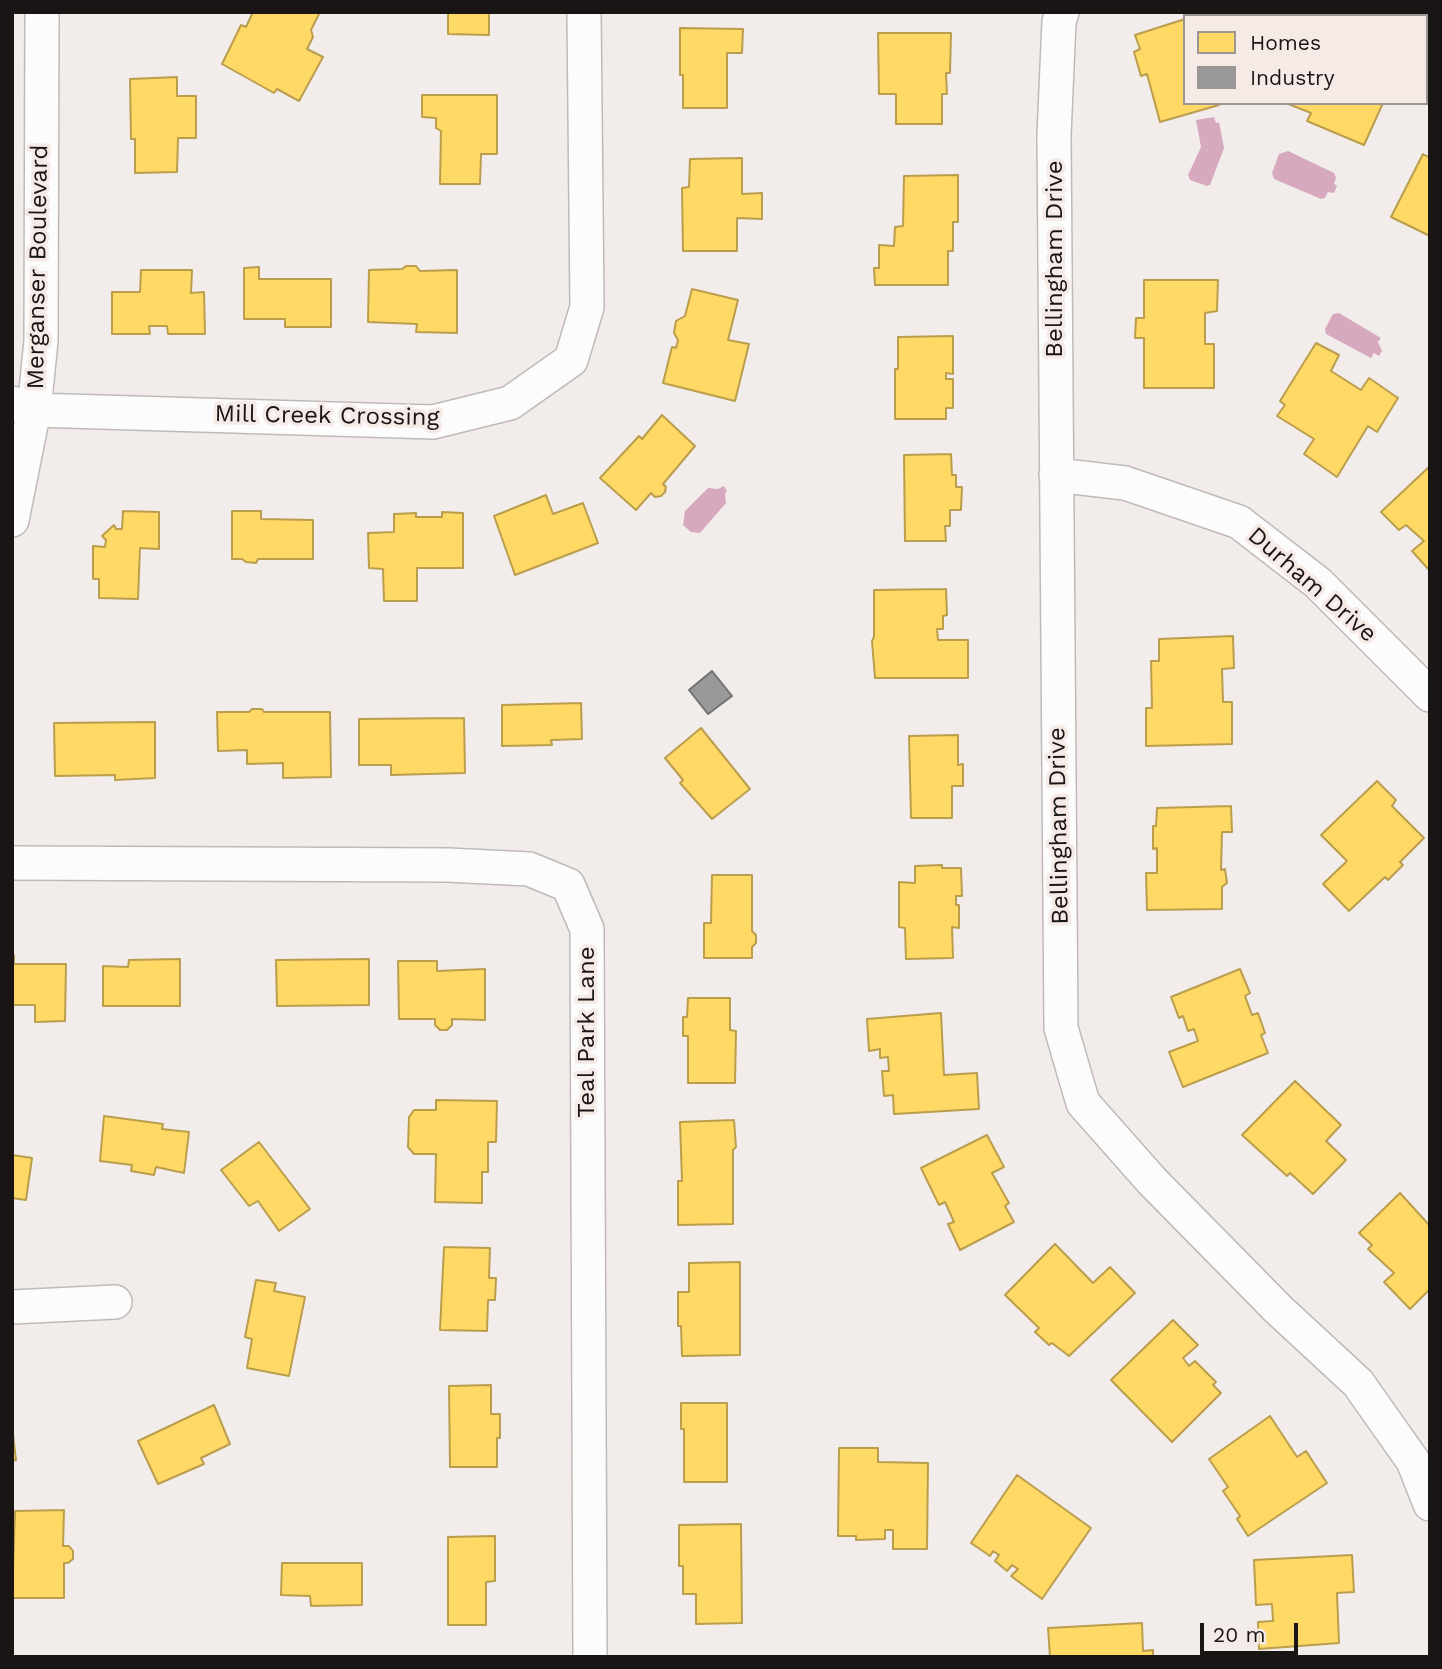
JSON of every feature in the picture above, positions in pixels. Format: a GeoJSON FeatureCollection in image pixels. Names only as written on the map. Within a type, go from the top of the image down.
{"type":"FeatureCollection","features":[{"type":"Feature","properties":{"kind":"street","name":"Merganser Boulevard"},"geometry":{"type":"LineString","coordinates":[[12,520],[23,407],[41,341],[42,12]]}},
{"type":"Feature","properties":{"kind":"street","name":"Mill Creek Crossing"},"geometry":{"type":"LineString","coordinates":[[23,407],[433,422],[510,403],[570,360],[587,307],[584,12]]}},
{"type":"Feature","properties":{"kind":"street","name":"Bellingham Drive"},"geometry":{"type":"LineString","coordinates":[[1062,12],[1059,22],[1054,135],[1061,1028],[1083,1104],[1152,1181],[1278,1309],[1358,1383],[1413,1461],[1430,1504]]}},
{"type":"Feature","properties":{"kind":"street","name":"Durham Drive"},"geometry":{"type":"LineString","coordinates":[[1056,475],[1125,483],[1239,522],[1318,583],[1430,695]]}},
{"type":"Feature","properties":{"kind":"street","name":"Teal Park Lane"},"geometry":{"type":"LineString","coordinates":[[12,863],[449,864],[529,869],[568,885],[587,929],[590,1657]]}},
{"type":"Feature","properties":{"kind":"street"},"geometry":{"type":"LineString","coordinates":[[12,1307],[115,1302]]}},
{"type":"Feature","properties":{"kind":"shaded area"},"geometry":{"type":"Polygon","coordinates":[[[1214,117],[1216,123],[1219,122],[1224,148],[1210,185],[1207,186],[1190,180],[1188,175],[1201,147],[1196,120],[1214,117]]]}},
{"type":"Feature","properties":{"kind":"shaded area"},"geometry":{"type":"Polygon","coordinates":[[[1288,151],[1334,173],[1334,184],[1337,186],[1334,193],[1328,192],[1325,198],[1321,199],[1274,179],[1272,173],[1279,154],[1288,151]]]}},
{"type":"Feature","properties":{"kind":"shaded area"},"geometry":{"type":"Polygon","coordinates":[[[1339,313],[1381,338],[1378,342],[1382,351],[1379,356],[1374,353],[1371,358],[1326,334],[1325,329],[1333,314],[1339,313]]]}},
{"type":"Feature","properties":{"kind":"shaded area"},"geometry":{"type":"Polygon","coordinates":[[[724,486],[727,491],[726,503],[700,533],[691,532],[683,525],[685,511],[708,488],[718,489],[724,486]]]}},
{"type":"Feature","properties":{"kind":"building: Homes"},"geometry":{"type":"Polygon","coordinates":[[[253,12],[320,12],[311,30],[313,37],[307,49],[323,57],[299,101],[277,89],[274,93],[222,64],[241,25],[246,27],[253,12]]]}},
{"type":"Feature","properties":{"kind":"building: Homes"},"geometry":{"type":"Polygon","coordinates":[[[448,12],[489,12],[489,35],[448,34],[448,12]]]}},
{"type":"Feature","properties":{"kind":"building: Homes"},"geometry":{"type":"Polygon","coordinates":[[[1224,12],[1224,14],[1202,14],[1224,12]]]}},
{"type":"Feature","properties":{"kind":"building: Homes"},"geometry":{"type":"Polygon","coordinates":[[[1183,20],[1183,105],[1219,105],[1160,122],[1147,74],[1141,76],[1134,52],[1140,49],[1135,35],[1183,20]]]}},
{"type":"Feature","properties":{"kind":"building: Homes"},"geometry":{"type":"Polygon","coordinates":[[[680,28],[743,29],[742,53],[727,53],[727,108],[683,108],[680,28]]]}},
{"type":"Feature","properties":{"kind":"building: Homes"},"geometry":{"type":"Polygon","coordinates":[[[878,33],[951,33],[950,73],[946,73],[947,94],[942,94],[942,124],[896,124],[896,94],[879,94],[878,33]]]}},
{"type":"Feature","properties":{"kind":"building: Homes"},"geometry":{"type":"Polygon","coordinates":[[[177,77],[177,96],[196,96],[196,138],[178,138],[177,172],[135,173],[135,139],[131,139],[130,79],[177,77]]]}},
{"type":"Feature","properties":{"kind":"building: Homes"},"geometry":{"type":"Polygon","coordinates":[[[422,95],[497,95],[497,154],[481,154],[480,184],[440,184],[441,131],[436,128],[436,118],[422,117],[422,95]]]}},
{"type":"Feature","properties":{"kind":"building: Homes"},"geometry":{"type":"Polygon","coordinates":[[[1291,105],[1382,105],[1364,145],[1307,121],[1311,113],[1291,105]]]}},
{"type":"Feature","properties":{"kind":"building: Homes"},"geometry":{"type":"Polygon","coordinates":[[[1423,154],[1430,158],[1430,236],[1391,217],[1423,154]]]}},
{"type":"Feature","properties":{"kind":"building: Homes"},"geometry":{"type":"Polygon","coordinates":[[[742,158],[742,194],[762,193],[762,219],[737,218],[737,251],[683,251],[682,188],[689,187],[690,159],[742,158]]]}},
{"type":"Feature","properties":{"kind":"building: Homes"},"geometry":{"type":"Polygon","coordinates":[[[958,175],[958,222],[953,222],[953,251],[948,251],[948,285],[875,285],[874,268],[879,268],[879,245],[894,246],[895,227],[903,226],[904,176],[958,175]]]}},
{"type":"Feature","properties":{"kind":"building: Homes"},"geometry":{"type":"Polygon","coordinates":[[[416,266],[420,271],[457,270],[457,333],[416,332],[417,324],[368,322],[369,270],[402,269],[416,266]]]}},
{"type":"Feature","properties":{"kind":"building: Homes"},"geometry":{"type":"Polygon","coordinates":[[[259,267],[259,279],[331,279],[331,327],[285,327],[285,319],[244,319],[244,268],[259,267]]]}},
{"type":"Feature","properties":{"kind":"building: Homes"},"geometry":{"type":"Polygon","coordinates":[[[141,270],[192,270],[191,293],[204,292],[205,334],[168,334],[167,326],[149,326],[150,334],[112,334],[112,292],[140,292],[141,270]]]}},
{"type":"Feature","properties":{"kind":"building: Homes"},"geometry":{"type":"Polygon","coordinates":[[[1144,280],[1218,280],[1217,311],[1205,313],[1205,344],[1214,344],[1214,388],[1144,388],[1144,338],[1135,338],[1136,318],[1144,318],[1144,280]]]}},
{"type":"Feature","properties":{"kind":"building: Homes"},"geometry":{"type":"Polygon","coordinates":[[[692,289],[738,300],[728,340],[749,344],[735,401],[663,383],[672,347],[676,348],[678,340],[674,333],[676,321],[685,316],[692,289]]]}},
{"type":"Feature","properties":{"kind":"building: Homes"},"geometry":{"type":"Polygon","coordinates":[[[953,336],[953,374],[946,373],[946,379],[953,379],[953,408],[946,408],[946,419],[895,419],[898,337],[953,336]]]}},
{"type":"Feature","properties":{"kind":"building: Homes"},"geometry":{"type":"Polygon","coordinates":[[[1316,343],[1339,355],[1331,371],[1361,390],[1369,378],[1398,398],[1377,432],[1368,426],[1337,477],[1304,454],[1314,439],[1277,416],[1285,405],[1280,401],[1316,343]]]}},
{"type":"Feature","properties":{"kind":"building: Homes"},"geometry":{"type":"Polygon","coordinates":[[[662,415],[695,446],[663,484],[666,487],[665,492],[655,497],[651,493],[636,510],[600,478],[639,436],[642,439],[662,415]]]}},
{"type":"Feature","properties":{"kind":"building: Homes"},"geometry":{"type":"Polygon","coordinates":[[[951,454],[952,475],[956,475],[956,487],[962,487],[961,510],[950,510],[950,526],[945,526],[946,541],[905,541],[904,455],[951,454]]]}},
{"type":"Feature","properties":{"kind":"building: Homes"},"geometry":{"type":"Polygon","coordinates":[[[1430,466],[1430,571],[1412,551],[1424,541],[1406,525],[1399,530],[1381,512],[1430,466]]]}},
{"type":"Feature","properties":{"kind":"building: Homes"},"geometry":{"type":"Polygon","coordinates":[[[546,495],[553,514],[583,503],[598,543],[515,575],[494,516],[546,495]]]}},
{"type":"Feature","properties":{"kind":"building: Homes"},"geometry":{"type":"Polygon","coordinates":[[[123,511],[159,512],[159,549],[140,548],[138,599],[99,598],[99,579],[93,579],[93,546],[105,547],[106,540],[102,536],[114,525],[116,529],[122,529],[123,511]]]}},
{"type":"Feature","properties":{"kind":"building: Homes"},"geometry":{"type":"Polygon","coordinates":[[[232,511],[261,511],[261,519],[313,520],[313,559],[258,559],[256,563],[232,559],[232,511]]]}},
{"type":"Feature","properties":{"kind":"building: Homes"},"geometry":{"type":"Polygon","coordinates":[[[442,512],[463,513],[463,568],[417,568],[417,601],[384,601],[383,569],[369,568],[368,533],[394,532],[394,514],[416,513],[416,517],[442,517],[442,512]]]}},
{"type":"Feature","properties":{"kind":"building: Homes"},"geometry":{"type":"Polygon","coordinates":[[[946,589],[947,615],[943,616],[943,629],[937,629],[938,640],[968,640],[968,678],[875,678],[872,641],[874,590],[946,589]]]}},
{"type":"Feature","properties":{"kind":"building: Homes"},"geometry":{"type":"Polygon","coordinates":[[[1233,636],[1234,668],[1222,669],[1223,702],[1232,702],[1232,744],[1146,746],[1146,708],[1152,708],[1151,661],[1159,661],[1159,639],[1233,636]]]}},
{"type":"Feature","properties":{"kind":"building: Homes"},"geometry":{"type":"Polygon","coordinates":[[[581,703],[582,739],[551,740],[552,745],[502,746],[502,705],[581,703]]]}},
{"type":"Feature","properties":{"kind":"building: Homes"},"geometry":{"type":"Polygon","coordinates":[[[252,709],[262,709],[264,712],[330,712],[331,777],[283,778],[283,763],[247,764],[247,750],[218,751],[217,712],[249,712],[252,709]]]}},
{"type":"Feature","properties":{"kind":"building: Homes"},"geometry":{"type":"Polygon","coordinates":[[[464,718],[465,773],[391,775],[391,765],[359,765],[359,719],[464,718]]]}},
{"type":"Feature","properties":{"kind":"building: Homes"},"geometry":{"type":"Polygon","coordinates":[[[155,722],[155,778],[115,780],[115,775],[55,776],[54,723],[155,722]]]}},
{"type":"Feature","properties":{"kind":"building: Homes"},"geometry":{"type":"Polygon","coordinates":[[[701,728],[750,789],[712,819],[680,783],[683,780],[665,758],[701,728]]]}},
{"type":"Feature","properties":{"kind":"building: Homes"},"geometry":{"type":"Polygon","coordinates":[[[958,735],[958,765],[963,764],[963,786],[952,786],[952,818],[911,818],[909,736],[958,735]]]}},
{"type":"Feature","properties":{"kind":"building: Homes"},"geometry":{"type":"Polygon","coordinates":[[[1377,781],[1396,800],[1392,806],[1424,838],[1400,862],[1403,865],[1388,880],[1385,877],[1349,911],[1323,884],[1347,861],[1321,835],[1377,781]]]}},
{"type":"Feature","properties":{"kind":"building: Homes"},"geometry":{"type":"Polygon","coordinates":[[[1231,806],[1232,832],[1222,832],[1221,870],[1225,869],[1227,883],[1222,887],[1222,909],[1147,910],[1146,873],[1157,873],[1157,848],[1153,849],[1153,826],[1156,826],[1157,808],[1231,806]]]}},
{"type":"Feature","properties":{"kind":"building: Homes"},"geometry":{"type":"Polygon","coordinates":[[[942,865],[942,868],[961,868],[962,896],[956,896],[956,905],[959,905],[959,928],[952,927],[953,958],[906,959],[905,928],[899,927],[899,882],[915,883],[915,866],[942,865]]]}},
{"type":"Feature","properties":{"kind":"building: Homes"},"geometry":{"type":"Polygon","coordinates":[[[712,875],[752,875],[752,931],[756,935],[756,943],[752,947],[752,958],[704,958],[704,923],[711,923],[712,875]]]}},
{"type":"Feature","properties":{"kind":"building: Homes"},"geometry":{"type":"Polygon","coordinates":[[[14,955],[14,964],[66,964],[65,1021],[35,1022],[35,1005],[12,1005],[14,955]]]}},
{"type":"Feature","properties":{"kind":"building: Homes"},"geometry":{"type":"Polygon","coordinates":[[[180,959],[180,1006],[103,1006],[103,966],[128,967],[129,960],[180,959]]]}},
{"type":"Feature","properties":{"kind":"building: Homes"},"geometry":{"type":"Polygon","coordinates":[[[369,959],[369,1005],[277,1006],[276,960],[369,959]]]}},
{"type":"Feature","properties":{"kind":"building: Homes"},"geometry":{"type":"Polygon","coordinates":[[[398,961],[437,961],[437,971],[485,969],[485,1020],[452,1019],[452,1025],[447,1030],[440,1030],[435,1025],[435,1019],[399,1019],[398,961]]]}},
{"type":"Feature","properties":{"kind":"building: Homes"},"geometry":{"type":"Polygon","coordinates":[[[1240,969],[1250,993],[1245,996],[1252,1015],[1258,1013],[1265,1033],[1261,1035],[1268,1053],[1183,1087],[1169,1052],[1198,1041],[1194,1029],[1188,1031],[1183,1016],[1179,1018],[1171,997],[1240,969]]]}},
{"type":"Feature","properties":{"kind":"building: Homes"},"geometry":{"type":"Polygon","coordinates":[[[688,998],[730,998],[730,1030],[736,1031],[735,1083],[688,1083],[688,1036],[683,1036],[683,1017],[687,1017],[688,998]]]}},
{"type":"Feature","properties":{"kind":"building: Homes"},"geometry":{"type":"Polygon","coordinates":[[[941,1013],[944,1075],[977,1073],[979,1109],[894,1114],[893,1095],[884,1096],[882,1071],[889,1071],[888,1057],[880,1058],[880,1049],[869,1051],[867,1019],[941,1013]]]}},
{"type":"Feature","properties":{"kind":"building: Homes"},"geometry":{"type":"Polygon","coordinates":[[[1295,1081],[1341,1125],[1326,1141],[1346,1160],[1313,1194],[1290,1173],[1287,1176],[1242,1135],[1295,1081]]]}},
{"type":"Feature","properties":{"kind":"building: Homes"},"geometry":{"type":"Polygon","coordinates":[[[436,1100],[497,1101],[496,1142],[488,1142],[488,1172],[482,1172],[482,1203],[435,1202],[436,1154],[414,1154],[408,1147],[409,1117],[414,1110],[436,1110],[436,1100]]]}},
{"type":"Feature","properties":{"kind":"building: Homes"},"geometry":{"type":"Polygon","coordinates":[[[104,1116],[163,1124],[162,1129],[189,1132],[184,1173],[156,1167],[154,1175],[131,1171],[132,1165],[100,1161],[104,1116]]]}},
{"type":"Feature","properties":{"kind":"building: Homes"},"geometry":{"type":"Polygon","coordinates":[[[734,1120],[736,1147],[733,1150],[733,1224],[678,1225],[678,1181],[682,1181],[680,1122],[734,1120]]]}},
{"type":"Feature","properties":{"kind":"building: Homes"},"geometry":{"type":"Polygon","coordinates":[[[987,1135],[1004,1167],[992,1173],[1009,1203],[1005,1206],[1014,1222],[960,1250],[948,1224],[954,1222],[945,1202],[939,1205],[921,1168],[987,1135]]]}},
{"type":"Feature","properties":{"kind":"building: Homes"},"geometry":{"type":"Polygon","coordinates":[[[259,1142],[310,1209],[279,1231],[258,1201],[249,1206],[221,1170],[259,1142]]]}},
{"type":"Feature","properties":{"kind":"building: Homes"},"geometry":{"type":"Polygon","coordinates":[[[12,1155],[32,1158],[26,1200],[12,1198],[12,1155]]]}},
{"type":"Feature","properties":{"kind":"building: Homes"},"geometry":{"type":"Polygon","coordinates":[[[1400,1193],[1430,1226],[1430,1289],[1410,1309],[1384,1282],[1394,1273],[1368,1249],[1372,1245],[1359,1233],[1400,1193]]]}},
{"type":"Feature","properties":{"kind":"building: Homes"},"geometry":{"type":"Polygon","coordinates":[[[1055,1244],[1093,1283],[1110,1267],[1135,1293],[1069,1356],[1052,1343],[1049,1345],[1035,1332],[1039,1328],[1005,1295],[1055,1244]]]}},
{"type":"Feature","properties":{"kind":"building: Homes"},"geometry":{"type":"Polygon","coordinates":[[[444,1247],[490,1248],[489,1278],[496,1278],[495,1300],[488,1300],[487,1331],[440,1330],[444,1247]]]}},
{"type":"Feature","properties":{"kind":"building: Homes"},"geometry":{"type":"Polygon","coordinates":[[[740,1262],[740,1355],[682,1356],[681,1326],[678,1326],[678,1292],[689,1292],[689,1263],[740,1262]]]}},
{"type":"Feature","properties":{"kind":"building: Homes"},"geometry":{"type":"Polygon","coordinates":[[[256,1280],[276,1283],[274,1291],[305,1297],[289,1376],[247,1368],[252,1339],[245,1337],[256,1280]]]}},
{"type":"Feature","properties":{"kind":"building: Homes"},"geometry":{"type":"Polygon","coordinates":[[[1173,1320],[1198,1345],[1183,1358],[1189,1366],[1195,1361],[1216,1382],[1213,1385],[1221,1393],[1172,1442],[1111,1380],[1173,1320]]]}},
{"type":"Feature","properties":{"kind":"building: Homes"},"geometry":{"type":"Polygon","coordinates":[[[491,1385],[491,1414],[500,1414],[497,1467],[450,1467],[449,1386],[491,1385]]]}},
{"type":"Feature","properties":{"kind":"building: Homes"},"geometry":{"type":"Polygon","coordinates":[[[681,1403],[727,1403],[727,1482],[684,1482],[681,1403]]]}},
{"type":"Feature","properties":{"kind":"building: Homes"},"geometry":{"type":"Polygon","coordinates":[[[214,1405],[230,1444],[201,1458],[204,1464],[158,1484],[138,1441],[214,1405]]]}},
{"type":"Feature","properties":{"kind":"building: Homes"},"geometry":{"type":"Polygon","coordinates":[[[1270,1416],[1297,1457],[1306,1451],[1327,1483],[1248,1536],[1237,1519],[1240,1516],[1223,1491],[1228,1487],[1209,1459],[1270,1416]]]}},
{"type":"Feature","properties":{"kind":"building: Homes"},"geometry":{"type":"Polygon","coordinates":[[[12,1426],[16,1460],[12,1461],[12,1426]]]}},
{"type":"Feature","properties":{"kind":"building: Homes"},"geometry":{"type":"Polygon","coordinates":[[[839,1448],[878,1448],[878,1462],[928,1463],[927,1549],[893,1549],[893,1530],[885,1530],[885,1539],[856,1540],[856,1536],[838,1536],[839,1448]]]}},
{"type":"Feature","properties":{"kind":"building: Homes"},"geometry":{"type":"Polygon","coordinates":[[[1017,1475],[1091,1528],[1042,1599],[1011,1576],[1018,1569],[1012,1565],[1007,1571],[995,1561],[999,1555],[993,1551],[990,1556],[971,1543],[1017,1475]]]}},
{"type":"Feature","properties":{"kind":"building: Homes"},"geometry":{"type":"Polygon","coordinates":[[[64,1510],[63,1546],[69,1546],[73,1551],[73,1559],[64,1563],[64,1598],[12,1598],[15,1511],[64,1510]]]}},
{"type":"Feature","properties":{"kind":"building: Homes"},"geometry":{"type":"Polygon","coordinates":[[[741,1524],[742,1623],[696,1624],[696,1594],[683,1594],[683,1566],[679,1566],[679,1525],[741,1524]]]}},
{"type":"Feature","properties":{"kind":"building: Homes"},"geometry":{"type":"Polygon","coordinates":[[[495,1536],[495,1581],[486,1582],[486,1625],[448,1625],[448,1537],[495,1536]]]}},
{"type":"Feature","properties":{"kind":"building: Homes"},"geometry":{"type":"Polygon","coordinates":[[[1352,1555],[1354,1592],[1337,1593],[1339,1643],[1259,1649],[1258,1622],[1273,1621],[1272,1604],[1256,1605],[1254,1560],[1352,1555]]]}},
{"type":"Feature","properties":{"kind":"building: Homes"},"geometry":{"type":"Polygon","coordinates":[[[282,1563],[362,1563],[362,1605],[311,1606],[310,1596],[281,1595],[282,1563]]]}},
{"type":"Feature","properties":{"kind":"building: Homes"},"geometry":{"type":"Polygon","coordinates":[[[1142,1623],[1143,1651],[1153,1650],[1153,1657],[1050,1657],[1048,1628],[1142,1623]]]}},
{"type":"Feature","properties":{"kind":"building: Industry"},"geometry":{"type":"Polygon","coordinates":[[[712,671],[732,696],[708,714],[689,690],[712,671]]]}}]}
